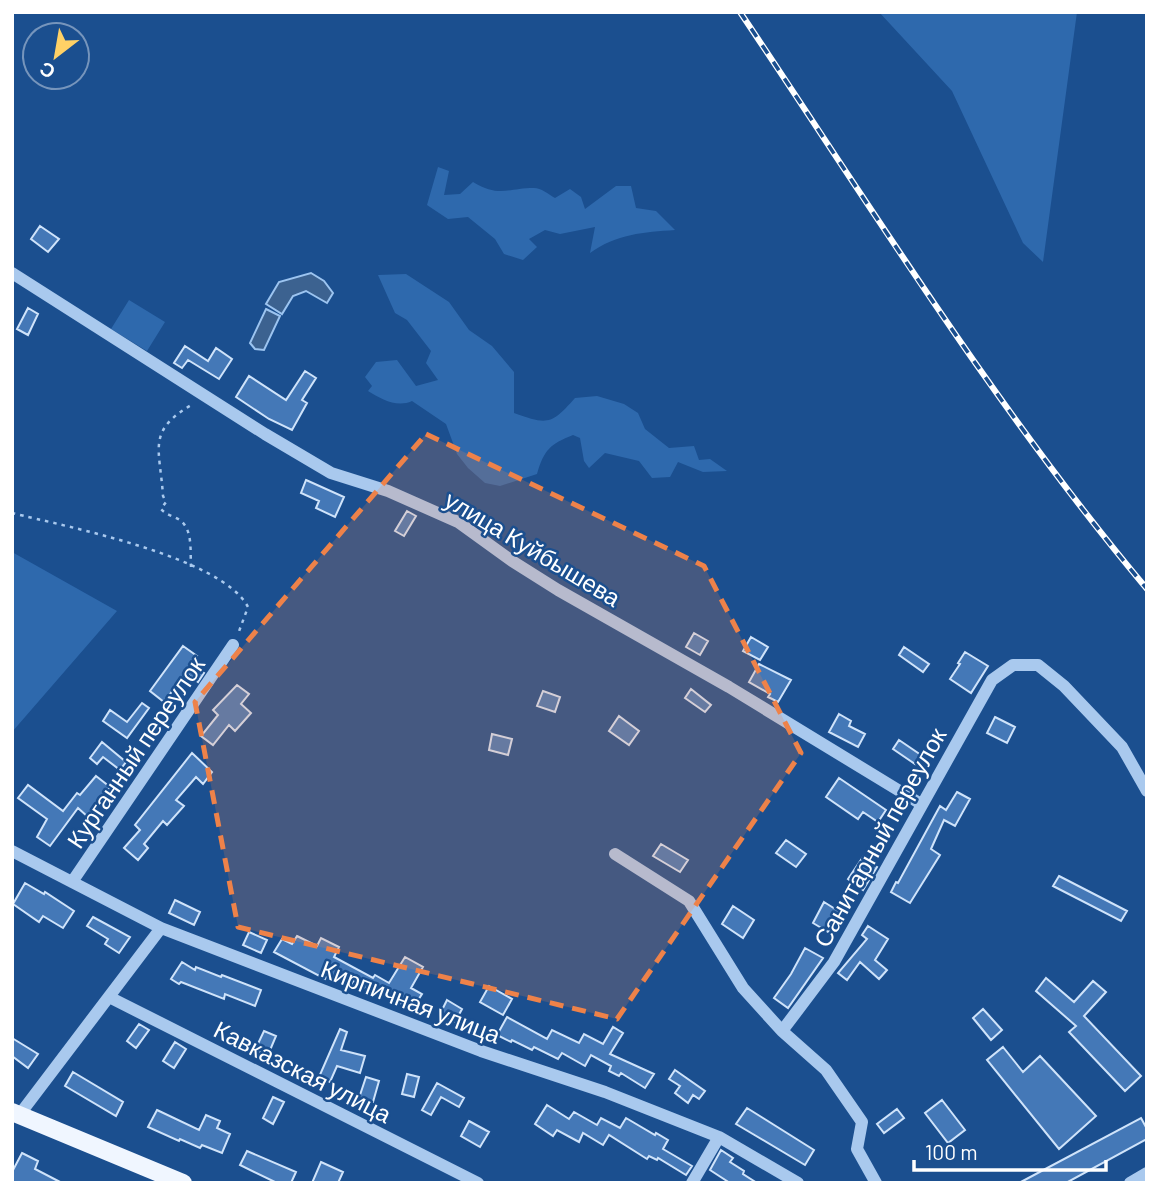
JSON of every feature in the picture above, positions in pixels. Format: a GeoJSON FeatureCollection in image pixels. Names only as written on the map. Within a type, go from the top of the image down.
{"type":"FeatureCollection","features":[{"type":"Feature","properties":{"kind":"main road"},"geometry":{"type":"LineString","coordinates":[[16,1113],[183,1183]]}},
{"type":"Feature","properties":{"kind":"street","name":"улица Куйбышева"},"geometry":{"type":"LineString","coordinates":[[12,272],[265,434],[331,473],[388,491],[458,522],[558,590],[729,687],[921,804]]}},
{"type":"Feature","properties":{"kind":"street","name":"Курганный переулок"},"geometry":{"type":"LineString","coordinates":[[72,882],[233,645]]}},
{"type":"Feature","properties":{"kind":"street","name":"Санитарный переулок"},"geometry":{"type":"LineString","coordinates":[[782,1031],[834,962],[992,680],[1013,665],[1038,665],[1064,686],[1122,747],[1147,790]]}},
{"type":"Feature","properties":{"kind":"street","name":"Кирпичная улица"},"geometry":{"type":"LineString","coordinates":[[12,851],[161,928],[481,1051],[605,1091],[719,1137],[798,1183]]}},
{"type":"Feature","properties":{"kind":"street"},"geometry":{"type":"LineString","coordinates":[[615,854],[689,901],[743,988],[782,1031],[826,1070],[862,1122],[857,1149],[876,1183]]}},
{"type":"Feature","properties":{"kind":"street"},"geometry":{"type":"LineString","coordinates":[[16,1113],[161,928]]}},
{"type":"Feature","properties":{"kind":"street","name":"Кавказская улица"},"geometry":{"type":"LineString","coordinates":[[109,997],[478,1183]]}},
{"type":"Feature","properties":{"kind":"street"},"geometry":{"type":"LineString","coordinates":[[692,1183],[719,1137]]}},
{"type":"Feature","properties":{"kind":"street"},"geometry":{"type":"LineString","coordinates":[[1130,1183],[1147,1173]]}},
{"type":"Feature","properties":{"kind":"path"},"geometry":{"type":"LineString","coordinates":[[191,566],[189,533],[182,521],[161,509],[166,502],[163,496],[160,432],[168,421],[207,397]]}},
{"type":"Feature","properties":{"kind":"path"},"geometry":{"type":"LineString","coordinates":[[12,513],[152,549],[228,584],[242,596],[248,607],[233,645]]}},
{"type":"Feature","properties":{"kind":"highlighted area"},"geometry":{"type":"Polygon","coordinates":[[[426,434],[704,566],[801,753],[617,1019],[238,927],[195,702],[426,434]]]}},
{"type":"Feature","properties":{"kind":"shaded area"},"geometry":{"type":"Polygon","coordinates":[[[879,12],[1077,12],[1043,262],[1023,243],[952,91],[879,12]]]}},
{"type":"Feature","properties":{"kind":"shaded area"},"geometry":{"type":"Polygon","coordinates":[[[438,167],[449,171],[444,195],[460,194],[473,182],[497,191],[537,188],[555,198],[570,189],[581,197],[585,209],[616,186],[631,186],[636,208],[656,211],[675,230],[620,238],[590,253],[595,227],[560,234],[545,230],[529,239],[537,247],[523,260],[504,254],[495,239],[468,217],[448,219],[427,205],[438,167]]]}},
{"type":"Feature","properties":{"kind":"shaded area"},"geometry":{"type":"Polygon","coordinates":[[[311,273],[324,281],[333,293],[327,303],[306,291],[293,296],[282,314],[266,304],[279,282],[311,273]]]}},
{"type":"Feature","properties":{"kind":"shaded area"},"geometry":{"type":"Polygon","coordinates":[[[406,274],[449,302],[469,330],[492,346],[514,372],[514,413],[534,420],[548,420],[554,418],[575,398],[597,396],[624,404],[638,413],[645,429],[669,448],[694,446],[699,460],[710,459],[727,471],[703,472],[678,462],[670,477],[652,478],[639,461],[605,453],[589,468],[584,461],[580,438],[573,435],[549,449],[537,474],[500,486],[485,483],[457,454],[446,424],[412,401],[395,403],[368,391],[372,386],[365,377],[376,362],[397,360],[416,386],[438,380],[426,363],[431,351],[407,320],[395,313],[378,275],[406,274]]]}},
{"type":"Feature","properties":{"kind":"shaded area"},"geometry":{"type":"Polygon","coordinates":[[[129,300],[165,322],[147,351],[111,329],[129,300]]]}},
{"type":"Feature","properties":{"kind":"shaded area"},"geometry":{"type":"Polygon","coordinates":[[[266,309],[280,316],[264,350],[255,349],[250,343],[266,309]]]}},
{"type":"Feature","properties":{"kind":"shaded area"},"geometry":{"type":"Polygon","coordinates":[[[12,552],[117,611],[12,732],[12,552]]]}},
{"type":"Feature","properties":{"kind":"building"},"geometry":{"type":"Polygon","coordinates":[[[40,226],[59,239],[48,252],[31,239],[40,226]]]}},
{"type":"Feature","properties":{"kind":"building"},"geometry":{"type":"Polygon","coordinates":[[[28,308],[38,314],[28,335],[17,329],[28,308]]]}},
{"type":"Feature","properties":{"kind":"building"},"geometry":{"type":"Polygon","coordinates":[[[185,346],[208,361],[216,348],[232,359],[219,379],[188,360],[182,368],[174,363],[185,346]]]}},
{"type":"Feature","properties":{"kind":"building"},"geometry":{"type":"Polygon","coordinates":[[[305,371],[316,378],[302,400],[307,403],[292,430],[269,419],[236,397],[249,376],[286,400],[305,371]]]}},
{"type":"Feature","properties":{"kind":"building"},"geometry":{"type":"Polygon","coordinates":[[[306,480],[344,497],[335,517],[316,508],[319,501],[301,493],[306,480]]]}},
{"type":"Feature","properties":{"kind":"building"},"geometry":{"type":"Polygon","coordinates":[[[407,511],[416,516],[404,536],[395,531],[407,511]]]}},
{"type":"Feature","properties":{"kind":"building"},"geometry":{"type":"Polygon","coordinates":[[[694,633],[708,641],[700,655],[686,647],[694,633]]]}},
{"type":"Feature","properties":{"kind":"building"},"geometry":{"type":"Polygon","coordinates":[[[751,637],[768,647],[760,660],[743,651],[751,637]]]}},
{"type":"Feature","properties":{"kind":"building"},"geometry":{"type":"Polygon","coordinates":[[[183,646],[197,656],[192,664],[204,673],[198,682],[186,673],[164,702],[150,691],[183,646]]]}},
{"type":"Feature","properties":{"kind":"building"},"geometry":{"type":"Polygon","coordinates":[[[904,647],[929,664],[923,672],[899,655],[904,647]]]}},
{"type":"Feature","properties":{"kind":"building"},"geometry":{"type":"Polygon","coordinates":[[[965,652],[988,666],[971,693],[950,679],[965,652]]]}},
{"type":"Feature","properties":{"kind":"building"},"geometry":{"type":"Polygon","coordinates":[[[759,664],[791,680],[778,702],[749,682],[759,664]]]}},
{"type":"Feature","properties":{"kind":"building"},"geometry":{"type":"Polygon","coordinates":[[[237,685],[249,694],[241,704],[251,713],[235,731],[229,725],[213,745],[201,736],[218,715],[213,710],[237,685]]]}},
{"type":"Feature","properties":{"kind":"building"},"geometry":{"type":"Polygon","coordinates":[[[691,689],[711,705],[705,712],[685,698],[691,689]]]}},
{"type":"Feature","properties":{"kind":"building"},"geometry":{"type":"Polygon","coordinates":[[[543,691],[560,697],[555,712],[537,706],[543,691]]]}},
{"type":"Feature","properties":{"kind":"building"},"geometry":{"type":"Polygon","coordinates":[[[142,703],[149,708],[127,738],[103,721],[110,710],[127,722],[142,703]]]}},
{"type":"Feature","properties":{"kind":"building"},"geometry":{"type":"Polygon","coordinates":[[[839,714],[851,721],[849,726],[865,734],[858,747],[829,732],[839,714]]]}},
{"type":"Feature","properties":{"kind":"building"},"geometry":{"type":"Polygon","coordinates":[[[619,716],[639,731],[629,745],[609,731],[619,716]]]}},
{"type":"Feature","properties":{"kind":"building"},"geometry":{"type":"Polygon","coordinates":[[[995,717],[1015,727],[1007,743],[987,733],[995,717]]]}},
{"type":"Feature","properties":{"kind":"building"},"geometry":{"type":"Polygon","coordinates":[[[492,734],[512,739],[508,755],[489,750],[492,734]]]}},
{"type":"Feature","properties":{"kind":"building"},"geometry":{"type":"Polygon","coordinates":[[[899,740],[921,755],[915,764],[893,749],[899,740]]]}},
{"type":"Feature","properties":{"kind":"building"},"geometry":{"type":"Polygon","coordinates":[[[102,742],[126,762],[120,770],[103,757],[97,764],[90,758],[102,742]]]}},
{"type":"Feature","properties":{"kind":"building"},"geometry":{"type":"Polygon","coordinates":[[[192,753],[212,772],[203,784],[196,777],[176,800],[184,806],[167,825],[163,821],[144,844],[148,848],[138,860],[124,848],[140,830],[135,825],[192,753]]]}},
{"type":"Feature","properties":{"kind":"building"},"geometry":{"type":"Polygon","coordinates":[[[96,776],[110,787],[88,817],[78,808],[50,846],[37,837],[47,819],[18,798],[28,785],[63,811],[77,793],[80,795],[96,776]]]}},
{"type":"Feature","properties":{"kind":"building"},"geometry":{"type":"Polygon","coordinates":[[[839,778],[886,810],[878,822],[863,812],[858,819],[826,797],[839,778]]]}},
{"type":"Feature","properties":{"kind":"building"},"geometry":{"type":"Polygon","coordinates":[[[957,792],[970,799],[955,826],[944,820],[931,849],[940,855],[910,903],[891,892],[940,806],[946,810],[957,792]]]}},
{"type":"Feature","properties":{"kind":"building"},"geometry":{"type":"Polygon","coordinates":[[[786,840],[806,854],[796,867],[776,853],[786,840]]]}},
{"type":"Feature","properties":{"kind":"building"},"geometry":{"type":"Polygon","coordinates":[[[661,844],[688,860],[680,872],[653,856],[661,844]]]}},
{"type":"Feature","properties":{"kind":"building"},"geometry":{"type":"Polygon","coordinates":[[[863,857],[877,867],[863,890],[848,879],[863,857]]]}},
{"type":"Feature","properties":{"kind":"building"},"geometry":{"type":"Polygon","coordinates":[[[1059,876],[1127,911],[1121,921],[1053,886],[1059,876]]]}},
{"type":"Feature","properties":{"kind":"building"},"geometry":{"type":"Polygon","coordinates":[[[25,883],[44,894],[45,892],[74,911],[63,928],[43,916],[39,922],[13,904],[25,883]]]}},
{"type":"Feature","properties":{"kind":"building"},"geometry":{"type":"Polygon","coordinates":[[[175,900],[200,912],[194,925],[169,913],[175,900]]]}},
{"type":"Feature","properties":{"kind":"building"},"geometry":{"type":"Polygon","coordinates":[[[824,902],[840,912],[828,932],[813,923],[824,902]]]}},
{"type":"Feature","properties":{"kind":"building"},"geometry":{"type":"Polygon","coordinates":[[[733,906],[754,920],[743,938],[722,924],[733,906]]]}},
{"type":"Feature","properties":{"kind":"building"},"geometry":{"type":"Polygon","coordinates":[[[93,917],[130,937],[119,953],[105,944],[108,939],[87,926],[93,917]]]}},
{"type":"Feature","properties":{"kind":"building"},"geometry":{"type":"Polygon","coordinates":[[[868,926],[888,939],[875,960],[887,970],[879,979],[860,962],[847,980],[838,973],[867,939],[862,935],[868,926]]]}},
{"type":"Feature","properties":{"kind":"building"},"geometry":{"type":"Polygon","coordinates":[[[249,932],[267,940],[261,953],[243,945],[249,932]]]}},
{"type":"Feature","properties":{"kind":"building"},"geometry":{"type":"Polygon","coordinates":[[[297,936],[317,946],[321,938],[339,947],[334,957],[373,978],[375,975],[389,983],[405,957],[423,967],[411,988],[422,994],[415,1005],[410,1002],[407,1007],[381,992],[379,995],[353,981],[350,987],[327,975],[325,979],[274,952],[282,939],[292,944],[297,936]]]}},
{"type":"Feature","properties":{"kind":"building"},"geometry":{"type":"Polygon","coordinates":[[[805,948],[823,958],[788,1008],[774,998],[805,948]]]}},
{"type":"Feature","properties":{"kind":"building"},"geometry":{"type":"Polygon","coordinates":[[[182,962],[195,970],[196,967],[261,990],[255,1006],[225,994],[224,999],[181,982],[179,984],[171,979],[182,962]]]}},
{"type":"Feature","properties":{"kind":"building"},"geometry":{"type":"Polygon","coordinates":[[[1046,978],[1074,1002],[1093,981],[1106,992],[1084,1016],[1141,1076],[1125,1091],[1069,1032],[1076,1026],[1036,991],[1046,978]]]}},
{"type":"Feature","properties":{"kind":"building"},"geometry":{"type":"Polygon","coordinates":[[[489,986],[512,999],[503,1015],[480,1002],[489,986]]]}},
{"type":"Feature","properties":{"kind":"building"},"geometry":{"type":"Polygon","coordinates":[[[447,1000],[462,1009],[455,1022],[440,1014],[447,1000]]]}},
{"type":"Feature","properties":{"kind":"building"},"geometry":{"type":"Polygon","coordinates":[[[983,1009],[1002,1030],[991,1040],[973,1018],[983,1009]]]}},
{"type":"Feature","properties":{"kind":"building"},"geometry":{"type":"Polygon","coordinates":[[[507,1017],[547,1039],[552,1030],[579,1043],[584,1034],[603,1044],[613,1027],[623,1033],[610,1054],[654,1074],[645,1088],[621,1073],[619,1076],[609,1071],[611,1066],[591,1055],[585,1066],[562,1053],[558,1059],[534,1047],[532,1050],[512,1040],[511,1042],[497,1035],[507,1017]]]}},
{"type":"Feature","properties":{"kind":"building"},"geometry":{"type":"Polygon","coordinates":[[[139,1024],[149,1030],[136,1048],[127,1041],[139,1024]]]}},
{"type":"Feature","properties":{"kind":"building"},"geometry":{"type":"Polygon","coordinates":[[[340,1029],[347,1032],[341,1050],[365,1056],[360,1073],[337,1066],[330,1082],[319,1077],[340,1029]]]}},
{"type":"Feature","properties":{"kind":"building"},"geometry":{"type":"Polygon","coordinates":[[[264,1031],[276,1036],[268,1055],[255,1050],[264,1031]]]}},
{"type":"Feature","properties":{"kind":"building"},"geometry":{"type":"Polygon","coordinates":[[[12,1038],[38,1054],[28,1068],[12,1056],[12,1038]]]}},
{"type":"Feature","properties":{"kind":"building"},"geometry":{"type":"Polygon","coordinates":[[[175,1042],[186,1049],[174,1068],[163,1061],[175,1042]]]}},
{"type":"Feature","properties":{"kind":"building"},"geometry":{"type":"Polygon","coordinates":[[[1003,1047],[1023,1072],[1040,1056],[1096,1116],[1059,1149],[987,1060],[1003,1047]]]}},
{"type":"Feature","properties":{"kind":"building"},"geometry":{"type":"Polygon","coordinates":[[[675,1070],[705,1091],[699,1099],[693,1095],[688,1103],[675,1093],[680,1086],[669,1079],[675,1070]]]}},
{"type":"Feature","properties":{"kind":"building"},"geometry":{"type":"Polygon","coordinates":[[[73,1072],[123,1102],[116,1116],[65,1086],[73,1072]]]}},
{"type":"Feature","properties":{"kind":"building"},"geometry":{"type":"Polygon","coordinates":[[[407,1074],[419,1077],[414,1097],[402,1094],[407,1074]]]}},
{"type":"Feature","properties":{"kind":"building"},"geometry":{"type":"Polygon","coordinates":[[[366,1077],[379,1081],[373,1102],[359,1098],[366,1077]]]}},
{"type":"Feature","properties":{"kind":"building"},"geometry":{"type":"Polygon","coordinates":[[[437,1083],[464,1098],[459,1107],[441,1097],[431,1115],[422,1110],[437,1083]]]}},
{"type":"Feature","properties":{"kind":"building"},"geometry":{"type":"Polygon","coordinates":[[[273,1097],[284,1102],[273,1124],[263,1118],[273,1097]]]}},
{"type":"Feature","properties":{"kind":"building"},"geometry":{"type":"Polygon","coordinates":[[[942,1100],[965,1130],[948,1143],[925,1113],[942,1100]]]}},
{"type":"Feature","properties":{"kind":"building"},"geometry":{"type":"Polygon","coordinates":[[[547,1105],[569,1119],[574,1112],[597,1125],[601,1118],[620,1128],[626,1118],[668,1140],[663,1149],[692,1166],[686,1175],[658,1158],[657,1160],[649,1156],[647,1159],[609,1135],[603,1145],[583,1133],[579,1142],[557,1130],[553,1136],[535,1124],[547,1105]]]}},
{"type":"Feature","properties":{"kind":"building"},"geometry":{"type":"Polygon","coordinates":[[[747,1108],[814,1150],[805,1165],[736,1124],[747,1108]]]}},
{"type":"Feature","properties":{"kind":"building"},"geometry":{"type":"Polygon","coordinates":[[[897,1109],[904,1118],[884,1133],[877,1124],[897,1109]]]}},
{"type":"Feature","properties":{"kind":"building"},"geometry":{"type":"Polygon","coordinates":[[[157,1110],[199,1130],[206,1115],[220,1121],[217,1128],[230,1134],[222,1153],[202,1145],[200,1148],[180,1139],[179,1141],[148,1127],[157,1110]]]}},
{"type":"Feature","properties":{"kind":"building"},"geometry":{"type":"Polygon","coordinates":[[[1141,1118],[1147,1129],[1147,1139],[1066,1183],[1019,1183],[1141,1118]]]}},
{"type":"Feature","properties":{"kind":"building"},"geometry":{"type":"Polygon","coordinates":[[[469,1121],[489,1132],[480,1147],[461,1136],[469,1121]]]}},
{"type":"Feature","properties":{"kind":"building"},"geometry":{"type":"Polygon","coordinates":[[[721,1150],[733,1158],[730,1162],[744,1171],[743,1174],[757,1183],[730,1183],[710,1170],[721,1150]]]}},
{"type":"Feature","properties":{"kind":"building"},"geometry":{"type":"Polygon","coordinates":[[[247,1151],[296,1172],[291,1183],[277,1183],[240,1165],[247,1151]]]}},
{"type":"Feature","properties":{"kind":"building"},"geometry":{"type":"Polygon","coordinates":[[[22,1153],[38,1161],[35,1169],[62,1183],[12,1183],[12,1172],[22,1153]]]}},
{"type":"Feature","properties":{"kind":"building"},"geometry":{"type":"Polygon","coordinates":[[[321,1162],[343,1172],[338,1183],[312,1183],[321,1162]]]}},
{"type":"Feature","properties":{"kind":"railway"},"geometry":{"type":"LineString","coordinates":[[740,12],[986,379],[1092,521],[1147,589]]}}]}
